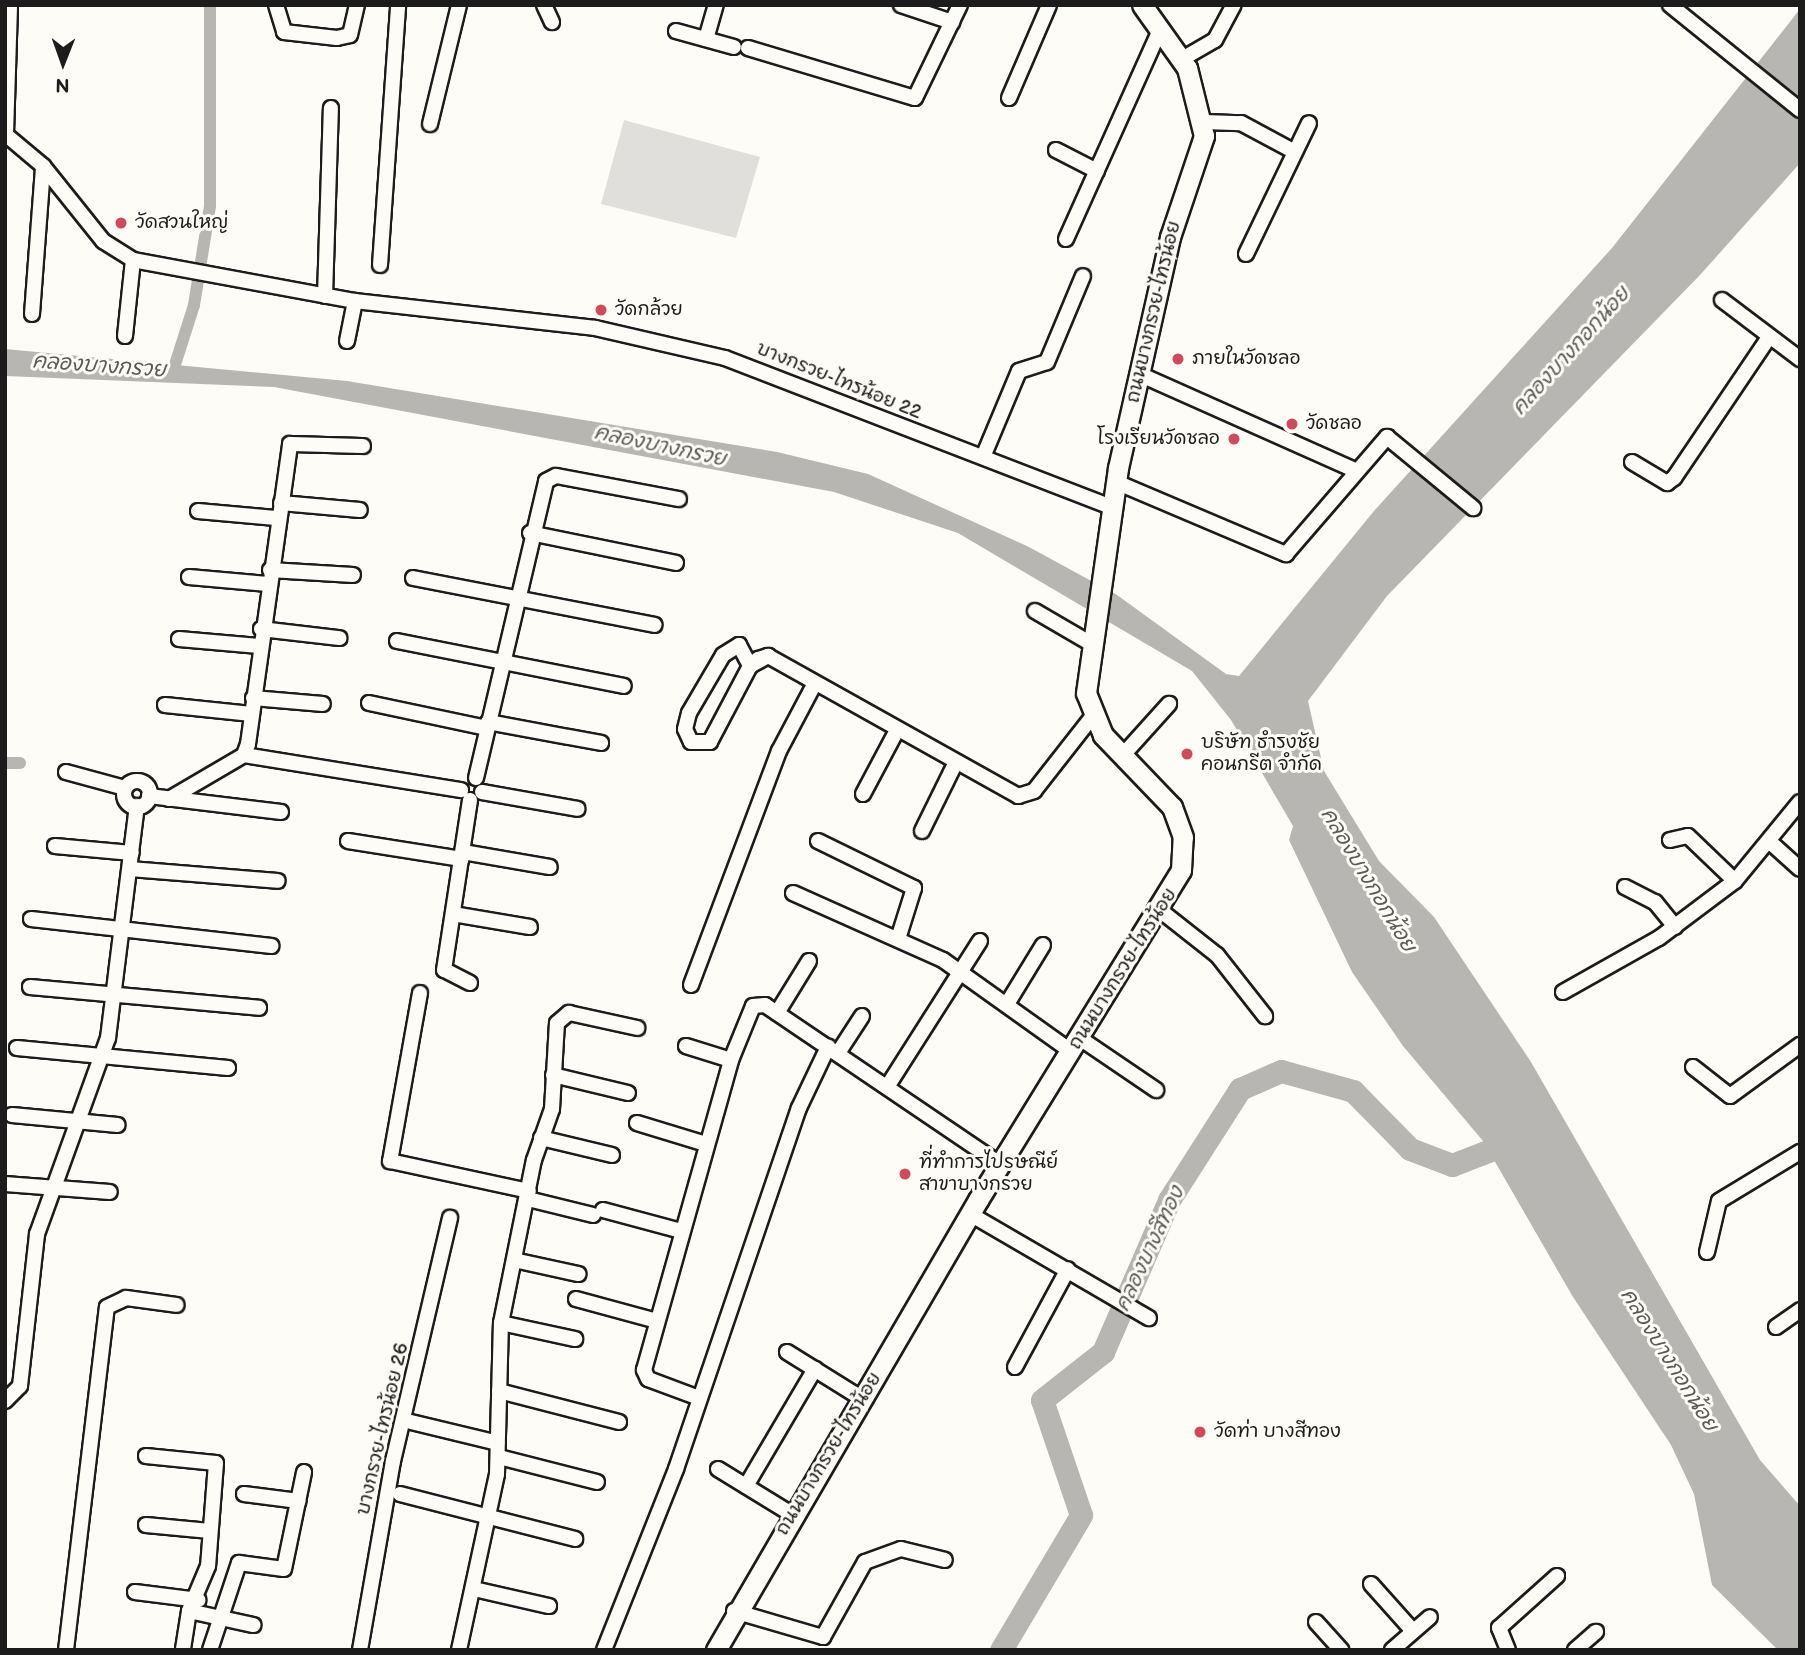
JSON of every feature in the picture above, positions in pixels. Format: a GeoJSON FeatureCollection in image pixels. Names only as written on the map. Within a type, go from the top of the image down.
{"type":"FeatureCollection","features":[{"type":"Feature","properties":{"kind":"main road"},"geometry":{"type":"LineString","coordinates":[[1151,13],[1182,59],[1204,122]]}},
{"type":"Feature","properties":{"kind":"main road","name":"ถนนบางกรวย-ไทรน้อย"},"geometry":{"type":"LineString","coordinates":[[716,1650],[734,1611],[970,1214],[1161,911],[1181,870],[1180,824],[1164,794],[1123,755],[1092,717],[1086,693],[1091,638],[1107,553],[1116,482],[1139,374],[1204,122]]}},
{"type":"Feature","properties":{"kind":"street"},"geometry":{"type":"LineString","coordinates":[[10,5],[6,134],[43,166],[103,241],[133,260],[125,337]]}},
{"type":"Feature","properties":{"kind":"street"},"geometry":{"type":"LineString","coordinates":[[276,5],[288,34],[344,38],[357,5]]}},
{"type":"Feature","properties":{"kind":"street"},"geometry":{"type":"LineString","coordinates":[[380,265],[398,5]]}},
{"type":"Feature","properties":{"kind":"street"},"geometry":{"type":"LineString","coordinates":[[430,124],[459,5]]}},
{"type":"Feature","properties":{"kind":"street"},"geometry":{"type":"LineString","coordinates":[[544,5],[551,22]]}},
{"type":"Feature","properties":{"kind":"street"},"geometry":{"type":"LineString","coordinates":[[706,39],[716,5]]}},
{"type":"Feature","properties":{"kind":"street"},"geometry":{"type":"LineString","coordinates":[[901,5],[951,22]]}},
{"type":"Feature","properties":{"kind":"street"},"geometry":{"type":"LineString","coordinates":[[676,31],[741,47],[915,98],[960,5]]}},
{"type":"Feature","properties":{"kind":"street"},"geometry":{"type":"LineString","coordinates":[[1009,97],[1049,5]]}},
{"type":"Feature","properties":{"kind":"street"},"geometry":{"type":"LineString","coordinates":[[1182,59],[1215,40],[1234,5]]}},
{"type":"Feature","properties":{"kind":"street"},"geometry":{"type":"LineString","coordinates":[[1670,5],[1800,110]]}},
{"type":"Feature","properties":{"kind":"street"},"geometry":{"type":"LineString","coordinates":[[1066,239],[1097,171],[1151,13]]}},
{"type":"Feature","properties":{"kind":"street"},"geometry":{"type":"LineString","coordinates":[[325,296],[331,108]]}},
{"type":"Feature","properties":{"kind":"street"},"geometry":{"type":"LineString","coordinates":[[1204,122],[1241,123],[1295,152]]}},
{"type":"Feature","properties":{"kind":"street"},"geometry":{"type":"LineString","coordinates":[[1246,254],[1309,123]]}},
{"type":"Feature","properties":{"kind":"street"},"geometry":{"type":"LineString","coordinates":[[1056,150],[1097,171]]}},
{"type":"Feature","properties":{"kind":"street"},"geometry":{"type":"LineString","coordinates":[[32,314],[43,166]]}},
{"type":"Feature","properties":{"kind":"street","name":"บางกรวย-ไทรน้อย 22"},"geometry":{"type":"LineString","coordinates":[[133,260],[355,301],[514,315],[713,355],[786,377],[1112,507]]}},
{"type":"Feature","properties":{"kind":"street"},"geometry":{"type":"LineString","coordinates":[[983,457],[1019,371],[1047,362],[1083,276]]}},
{"type":"Feature","properties":{"kind":"street"},"geometry":{"type":"LineString","coordinates":[[1722,300],[1767,340],[1800,359]]}},
{"type":"Feature","properties":{"kind":"street"},"geometry":{"type":"LineString","coordinates":[[347,341],[355,301]]}},
{"type":"Feature","properties":{"kind":"street"},"geometry":{"type":"LineString","coordinates":[[1632,463],[1667,483],[1674,478],[1767,340]]}},
{"type":"Feature","properties":{"kind":"street"},"geometry":{"type":"LineString","coordinates":[[1139,374],[1355,470]]}},
{"type":"Feature","properties":{"kind":"street"},"geometry":{"type":"LineString","coordinates":[[1116,482],[1286,555],[1355,470],[1387,437],[1419,459],[1473,508]]}},
{"type":"Feature","properties":{"kind":"street"},"geometry":{"type":"LineString","coordinates":[[244,755],[252,714],[276,518],[281,503],[290,444],[363,446]]}},
{"type":"Feature","properties":{"kind":"street"},"geometry":{"type":"LineString","coordinates":[[470,983],[445,974],[471,794],[465,780],[476,778],[530,533],[550,477],[679,499]]}},
{"type":"Feature","properties":{"kind":"street"},"geometry":{"type":"LineString","coordinates":[[281,503],[359,510]]}},
{"type":"Feature","properties":{"kind":"street"},"geometry":{"type":"LineString","coordinates":[[198,512],[276,518]]}},
{"type":"Feature","properties":{"kind":"street"},"geometry":{"type":"LineString","coordinates":[[530,533],[676,563]]}},
{"type":"Feature","properties":{"kind":"street"},"geometry":{"type":"LineString","coordinates":[[189,577],[353,575]]}},
{"type":"Feature","properties":{"kind":"street"},"geometry":{"type":"LineString","coordinates":[[413,578],[654,625]]}},
{"type":"Feature","properties":{"kind":"street"},"geometry":{"type":"LineString","coordinates":[[1035,611],[1091,638]]}},
{"type":"Feature","properties":{"kind":"street"},"geometry":{"type":"LineString","coordinates":[[261,629],[339,638]]}},
{"type":"Feature","properties":{"kind":"street"},"geometry":{"type":"LineString","coordinates":[[179,639],[259,646]]}},
{"type":"Feature","properties":{"kind":"street"},"geometry":{"type":"LineString","coordinates":[[397,641],[624,686]]}},
{"type":"Feature","properties":{"kind":"street"},"geometry":{"type":"LineString","coordinates":[[750,666],[739,645],[723,655],[690,713],[685,729],[691,742],[710,742],[750,666],[768,656],[814,685],[1023,796],[1034,791],[1092,717]]}},
{"type":"Feature","properties":{"kind":"street"},"geometry":{"type":"LineString","coordinates":[[691,985],[775,760],[814,685]]}},
{"type":"Feature","properties":{"kind":"street"},"geometry":{"type":"LineString","coordinates":[[253,698],[323,704]]}},
{"type":"Feature","properties":{"kind":"street"},"geometry":{"type":"LineString","coordinates":[[369,703],[601,743]]}},
{"type":"Feature","properties":{"kind":"street"},"geometry":{"type":"LineString","coordinates":[[1123,755],[1169,704]]}},
{"type":"Feature","properties":{"kind":"street"},"geometry":{"type":"LineString","coordinates":[[165,705],[252,714]]}},
{"type":"Feature","properties":{"kind":"street"},"geometry":{"type":"LineString","coordinates":[[863,794],[897,730]]}},
{"type":"Feature","properties":{"kind":"street"},"geometry":{"type":"LineString","coordinates":[[169,799],[244,755],[471,794],[578,809]]}},
{"type":"Feature","properties":{"kind":"street"},"geometry":{"type":"LineString","coordinates":[[922,831],[956,762]]}},
{"type":"Feature","properties":{"kind":"street"},"geometry":{"type":"LineString","coordinates":[[66,772],[125,788],[141,781],[149,796]]}},
{"type":"Feature","properties":{"kind":"street"},"geometry":{"type":"LineString","coordinates":[[125,788],[127,802],[137,806]]}},
{"type":"Feature","properties":{"kind":"street"},"geometry":{"type":"LineString","coordinates":[[5,1401],[20,1386],[37,1234],[102,1057],[116,995],[137,806],[149,796],[281,812]]}},
{"type":"Feature","properties":{"kind":"street"},"geometry":{"type":"LineString","coordinates":[[1563,992],[1675,927],[1735,881],[1770,842],[1800,802]]}},
{"type":"Feature","properties":{"kind":"street"},"geometry":{"type":"LineString","coordinates":[[1670,840],[1688,836],[1735,881]]}},
{"type":"Feature","properties":{"kind":"street"},"geometry":{"type":"LineString","coordinates":[[348,841],[550,867]]}},
{"type":"Feature","properties":{"kind":"street"},"geometry":{"type":"LineString","coordinates":[[818,841],[914,888],[898,936]]}},
{"type":"Feature","properties":{"kind":"street"},"geometry":{"type":"LineString","coordinates":[[1770,842],[1800,869]]}},
{"type":"Feature","properties":{"kind":"street"},"geometry":{"type":"LineString","coordinates":[[55,846],[132,853]]}},
{"type":"Feature","properties":{"kind":"street"},"geometry":{"type":"LineString","coordinates":[[130,869],[278,881]]}},
{"type":"Feature","properties":{"kind":"street"},"geometry":{"type":"LineString","coordinates":[[1625,887],[1655,902],[1675,927]]}},
{"type":"Feature","properties":{"kind":"street"},"geometry":{"type":"LineString","coordinates":[[793,893],[898,936],[961,971],[1007,1004],[1156,1090]]}},
{"type":"Feature","properties":{"kind":"street"},"geometry":{"type":"LineString","coordinates":[[1161,911],[1217,955],[1265,1016]]}},
{"type":"Feature","properties":{"kind":"street"},"geometry":{"type":"LineString","coordinates":[[453,914],[530,927]]}},
{"type":"Feature","properties":{"kind":"street"},"geometry":{"type":"LineString","coordinates":[[31,919],[271,946]]}},
{"type":"Feature","properties":{"kind":"street"},"geometry":{"type":"LineString","coordinates":[[887,1087],[980,941]]}},
{"type":"Feature","properties":{"kind":"street"},"geometry":{"type":"LineString","coordinates":[[1007,1004],[1043,945]]}},
{"type":"Feature","properties":{"kind":"street"},"geometry":{"type":"LineString","coordinates":[[777,1013],[809,961]]}},
{"type":"Feature","properties":{"kind":"street"},"geometry":{"type":"LineString","coordinates":[[30,987],[259,1008]]}},
{"type":"Feature","properties":{"kind":"street"},"geometry":{"type":"LineString","coordinates":[[420,993],[390,1161],[681,1231]]}},
{"type":"Feature","properties":{"kind":"street"},"geometry":{"type":"LineString","coordinates":[[699,1398],[644,1375],[681,1231],[731,1059],[753,1006],[777,1013],[1001,1164]]}},
{"type":"Feature","properties":{"kind":"street"},"geometry":{"type":"LineString","coordinates":[[460,1650],[489,1517],[498,1450],[501,1322],[541,1138],[552,1109],[553,1075],[564,1014],[637,1028]]}},
{"type":"Feature","properties":{"kind":"street"},"geometry":{"type":"LineString","coordinates":[[604,1650],[699,1398],[799,1108],[833,1050],[862,1016]]}},
{"type":"Feature","properties":{"kind":"street"},"geometry":{"type":"LineString","coordinates":[[1693,1067],[1730,1096],[1800,1045]]}},
{"type":"Feature","properties":{"kind":"street"},"geometry":{"type":"LineString","coordinates":[[686,1046],[731,1059]]}},
{"type":"Feature","properties":{"kind":"street"},"geometry":{"type":"LineString","coordinates":[[18,1048],[228,1068]]}},
{"type":"Feature","properties":{"kind":"street"},"geometry":{"type":"LineString","coordinates":[[553,1075],[628,1093]]}},
{"type":"Feature","properties":{"kind":"street"},"geometry":{"type":"LineString","coordinates":[[12,1115],[118,1125]]}},
{"type":"Feature","properties":{"kind":"street"},"geometry":{"type":"LineString","coordinates":[[637,1123],[706,1144]]}},
{"type":"Feature","properties":{"kind":"street"},"geometry":{"type":"LineString","coordinates":[[541,1138],[612,1155]]}},
{"type":"Feature","properties":{"kind":"street"},"geometry":{"type":"LineString","coordinates":[[1707,1252],[1719,1201],[1800,1152]]}},
{"type":"Feature","properties":{"kind":"street"},"geometry":{"type":"LineString","coordinates":[[5,1184],[110,1192]]}},
{"type":"Feature","properties":{"kind":"street"},"geometry":{"type":"LineString","coordinates":[[970,1214],[1145,1315]]}},
{"type":"Feature","properties":{"kind":"street","name":"บางกรวย-ไทรน้อย 26"},"geometry":{"type":"LineString","coordinates":[[360,1650],[393,1461],[450,1218]]}},
{"type":"Feature","properties":{"kind":"street"},"geometry":{"type":"LineString","coordinates":[[514,1260],[578,1274]]}},
{"type":"Feature","properties":{"kind":"street"},"geometry":{"type":"LineString","coordinates":[[1015,1367],[1068,1269]]}},
{"type":"Feature","properties":{"kind":"street"},"geometry":{"type":"LineString","coordinates":[[66,1650],[107,1307],[126,1298],[177,1305]]}},
{"type":"Feature","properties":{"kind":"street"},"geometry":{"type":"LineString","coordinates":[[576,1299],[657,1321]]}},
{"type":"Feature","properties":{"kind":"street"},"geometry":{"type":"LineString","coordinates":[[1776,1327],[1800,1310]]}},
{"type":"Feature","properties":{"kind":"street"},"geometry":{"type":"LineString","coordinates":[[501,1322],[575,1339]]}},
{"type":"Feature","properties":{"kind":"street"},"geometry":{"type":"LineString","coordinates":[[787,1352],[861,1398]]}},
{"type":"Feature","properties":{"kind":"street"},"geometry":{"type":"LineString","coordinates":[[747,1486],[815,1369]]}},
{"type":"Feature","properties":{"kind":"street"},"geometry":{"type":"LineString","coordinates":[[499,1391],[619,1422]]}},
{"type":"Feature","properties":{"kind":"street"},"geometry":{"type":"LineString","coordinates":[[411,1422],[597,1482]]}},
{"type":"Feature","properties":{"kind":"street"},"geometry":{"type":"LineString","coordinates":[[146,1456],[216,1463],[210,1531],[183,1650]]}},
{"type":"Feature","properties":{"kind":"street"},"geometry":{"type":"LineString","coordinates":[[719,1469],[793,1515]]}},
{"type":"Feature","properties":{"kind":"street"},"geometry":{"type":"LineString","coordinates":[[210,1650],[218,1618],[239,1563],[284,1569],[304,1472]]}},
{"type":"Feature","properties":{"kind":"street"},"geometry":{"type":"LineString","coordinates":[[244,1494],[299,1502]]}},
{"type":"Feature","properties":{"kind":"street"},"geometry":{"type":"LineString","coordinates":[[400,1494],[575,1539]]}},
{"type":"Feature","properties":{"kind":"street"},"geometry":{"type":"LineString","coordinates":[[146,1525],[210,1531]]}},
{"type":"Feature","properties":{"kind":"street"},"geometry":{"type":"LineString","coordinates":[[734,1611],[822,1637],[865,1562],[901,1549],[945,1560]]}},
{"type":"Feature","properties":{"kind":"street"},"geometry":{"type":"LineString","coordinates":[[1508,1650],[1499,1628],[1556,1576]]}},
{"type":"Feature","properties":{"kind":"street"},"geometry":{"type":"LineString","coordinates":[[1371,1584],[1410,1640]]}},
{"type":"Feature","properties":{"kind":"street"},"geometry":{"type":"LineString","coordinates":[[474,1589],[549,1606]]}},
{"type":"Feature","properties":{"kind":"street"},"geometry":{"type":"LineString","coordinates":[[135,1592],[194,1606],[218,1618],[253,1625]]}},
{"type":"Feature","properties":{"kind":"street"},"geometry":{"type":"LineString","coordinates":[[1392,1650],[1410,1640],[1430,1617]]}},
{"type":"Feature","properties":{"kind":"street"},"geometry":{"type":"LineString","coordinates":[[1316,1622],[1341,1650]]}},
{"type":"Feature","properties":{"kind":"street"},"geometry":{"type":"LineString","coordinates":[[1575,1650],[1596,1632]]}},
{"type":"Feature","properties":{"kind":"shaded area"},"geometry":{"type":"Polygon","coordinates":[[[624,120],[760,157],[736,238],[601,204],[624,120]]]}},
{"type":"Feature","properties":{"kind":"water"},"geometry":{"type":"Polygon","coordinates":[[[1800,9],[1800,163],[1700,275],[1387,596],[1308,701],[1324,771],[1379,861],[1434,917],[1531,1062],[1760,1460],[1800,1506],[1800,1650],[1778,1650],[1712,1585],[1694,1494],[1671,1445],[1573,1297],[1483,1141],[1403,1046],[1352,972],[1289,840],[1293,826],[1231,720],[1192,671],[958,533],[834,492],[274,387],[5,376],[5,349],[347,381],[777,452],[868,474],[1029,547],[1117,595],[1226,674],[1239,676],[1374,511],[1612,248],[1800,9]]]}},
{"type":"Feature","properties":{"kind":"waterway","name":"คลองบางกรวย"},"geometry":{"type":"LineString","coordinates":[[173,371],[194,305],[210,206],[210,5]]}},
{"type":"Feature","properties":{"kind":"waterway"},"geometry":{"type":"LineString","coordinates":[[5,763],[20,763]]}},
{"type":"Feature","properties":{"kind":"waterway","name":"คลองบางสีทอง"},"geometry":{"type":"LineString","coordinates":[[1001,1650],[1081,1515],[1042,1400],[1103,1352],[1169,1200],[1240,1089],[1281,1071],[1353,1091],[1410,1149],[1452,1165],[1519,1139]]}},
{"type":"Feature","properties":{"kind":"place","name":"วัดสวนใหญ่"},"geometry":{"type":"Point","coordinates":[121,223]}},
{"type":"Feature","properties":{"kind":"place","name":"วัดกล้วย"},"geometry":{"type":"Point","coordinates":[601,310]}},
{"type":"Feature","properties":{"kind":"place","name":"ภายในวัดชลอ"},"geometry":{"type":"Point","coordinates":[1178,359]}},
{"type":"Feature","properties":{"kind":"place","name":"วัดชลอ"},"geometry":{"type":"Point","coordinates":[1292,424]}},
{"type":"Feature","properties":{"kind":"place","name":"โรงเรียนวัดชลอ"},"geometry":{"type":"Point","coordinates":[1234,439]}},
{"type":"Feature","properties":{"kind":"place","name":"บริษัท ธำรงชัย คอนกรีต จำกัด"},"geometry":{"type":"Point","coordinates":[1187,754]}},
{"type":"Feature","properties":{"kind":"place","name":"ที่ทำการไปรษณีย์ สาขาบางกรวย"},"geometry":{"type":"Point","coordinates":[905,1174]}},
{"type":"Feature","properties":{"kind":"place","name":"วัดท่า บางสีทอง"},"geometry":{"type":"Point","coordinates":[1200,1432]}},
{"type":"Feature","properties":{"kind":"water label","name":"คลองบางกอกน้อย"},"geometry":{"type":"Point","coordinates":[1571,351]}},
{"type":"Feature","properties":{"kind":"water label","name":"คลองบางกอกน้อย"},"geometry":{"type":"Point","coordinates":[1368,880]}},
{"type":"Feature","properties":{"kind":"water label","name":"คลองบางกอกน้อย"},"geometry":{"type":"Point","coordinates":[1669,1360]}}]}
